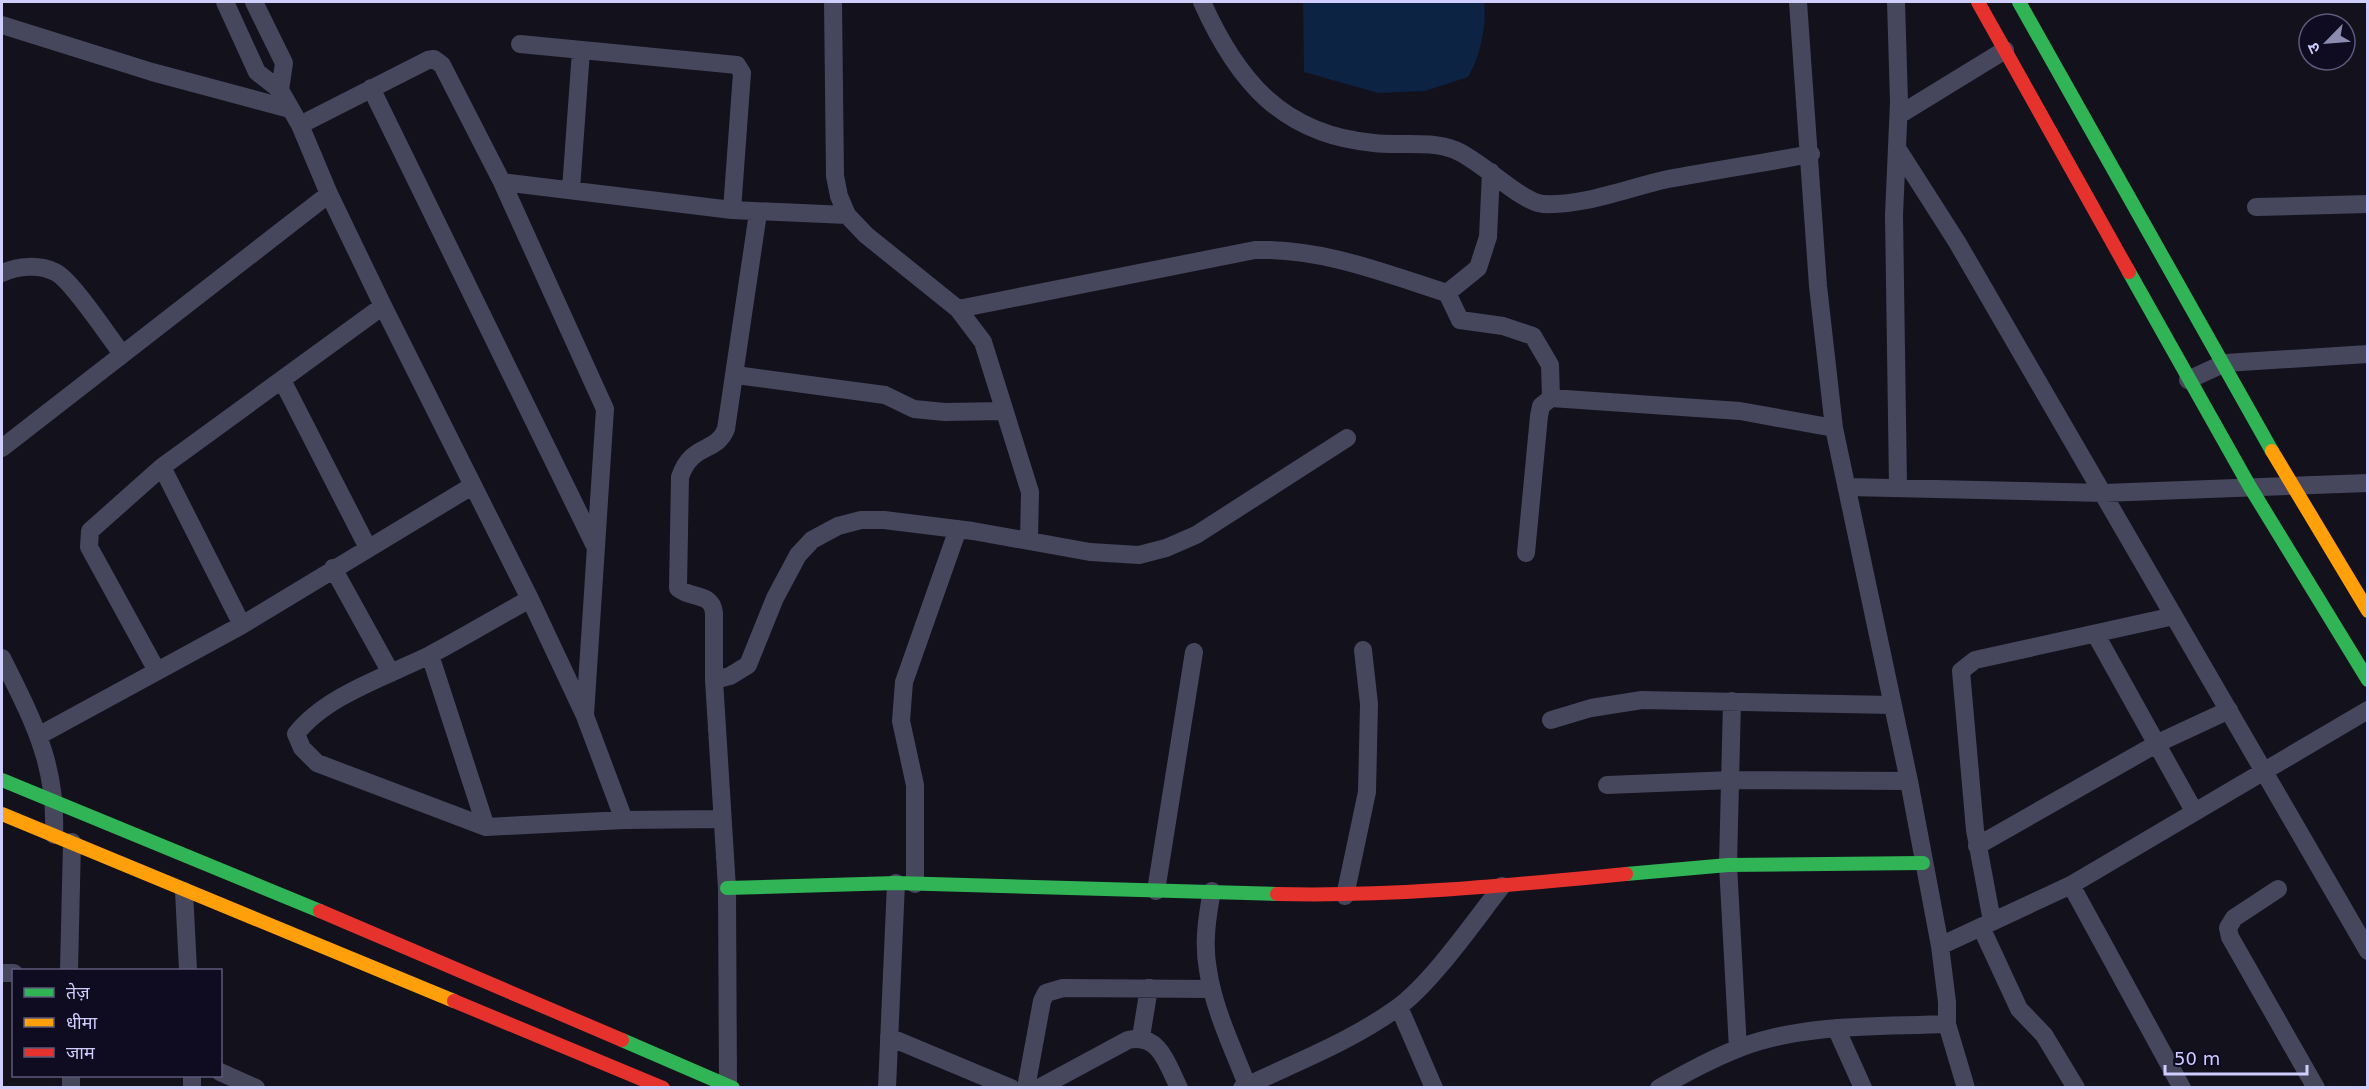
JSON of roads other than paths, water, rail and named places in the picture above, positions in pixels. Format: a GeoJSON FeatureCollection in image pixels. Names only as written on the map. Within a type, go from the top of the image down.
{"type":"FeatureCollection","features":[{"type":"Feature","properties":{"kind":"street"},"geometry":{"type":"LineString","coordinates":[[225,2],[257,72],[280,90],[300,125],[329,194],[383,306],[530,598],[585,716],[624,820]]}},
{"type":"Feature","properties":{"kind":"street"},"geometry":{"type":"LineString","coordinates":[[254,2],[284,63],[280,90]]}},
{"type":"Feature","properties":{"kind":"street"},"geometry":{"type":"LineString","coordinates":[[833,2],[835,176],[839,196],[847,215],[866,235],[958,309],[983,342],[1030,492],[1029,541]]}},
{"type":"Feature","properties":{"kind":"street"},"geometry":{"type":"LineString","coordinates":[[1202,2],[1217,35],[1247,80],[1277,108],[1302,123],[1323,132],[1370,143],[1445,146],[1460,152],[1540,204],[1562,203],[1666,180],[1811,154]]}},
{"type":"Feature","properties":{"kind":"street"},"geometry":{"type":"LineString","coordinates":[[1798,2],[1811,154],[1818,286],[1834,428],[1909,781],[1940,946],[1947,1002],[1947,1024],[1966,1088]]}},
{"type":"Feature","properties":{"kind":"street"},"geometry":{"type":"LineString","coordinates":[[1896,2],[1899,115],[1894,215],[1898,486]]}},
{"type":"Feature","properties":{"kind":"street"},"geometry":{"type":"LineString","coordinates":[[1978,2],[2188,380],[2250,488],[2367,680]]}},
{"type":"Feature","properties":{"kind":"street"},"geometry":{"type":"LineString","coordinates":[[2019,2],[2367,611]]}},
{"type":"Feature","properties":{"kind":"street"},"geometry":{"type":"LineString","coordinates":[[2,25],[152,72],[290,109]]}},
{"type":"Feature","properties":{"kind":"street"},"geometry":{"type":"LineString","coordinates":[[520,44],[734,63],[739,66],[742,73],[732,210]]}},
{"type":"Feature","properties":{"kind":"street"},"geometry":{"type":"LineString","coordinates":[[1899,115],[2005,50]]}},
{"type":"Feature","properties":{"kind":"street"},"geometry":{"type":"LineString","coordinates":[[572,189],[581,51]]}},
{"type":"Feature","properties":{"kind":"street"},"geometry":{"type":"LineString","coordinates":[[300,125],[428,60],[439,61],[502,182],[605,409],[585,716]]}},
{"type":"Feature","properties":{"kind":"street"},"geometry":{"type":"LineString","coordinates":[[371,88],[596,548]]}},
{"type":"Feature","properties":{"kind":"street"},"geometry":{"type":"LineString","coordinates":[[1897,148],[1958,242],[2367,951]]}},
{"type":"Feature","properties":{"kind":"street"},"geometry":{"type":"LineString","coordinates":[[1446,293],[1478,268],[1488,237],[1491,172]]}},
{"type":"Feature","properties":{"kind":"street"},"geometry":{"type":"LineString","coordinates":[[502,182],[758,213],[847,215]]}},
{"type":"Feature","properties":{"kind":"street"},"geometry":{"type":"LineString","coordinates":[[2,448],[329,194]]}},
{"type":"Feature","properties":{"kind":"street"},"geometry":{"type":"LineString","coordinates":[[2256,207],[2367,204]]}},
{"type":"Feature","properties":{"kind":"street"},"geometry":{"type":"LineString","coordinates":[[2,780],[441,961],[730,1087],[728,888],[714,680],[713,606],[707,598],[680,591],[676,584],[680,477],[685,463],[692,454],[723,436],[736,375],[758,213]]}},
{"type":"Feature","properties":{"kind":"street"},"geometry":{"type":"LineString","coordinates":[[958,309],[1255,250],[1284,249],[1331,257],[1446,293],[1461,320],[1503,326],[1533,336],[1550,365],[1551,398]]}},
{"type":"Feature","properties":{"kind":"street"},"geometry":{"type":"LineString","coordinates":[[2,273],[40,267],[57,272],[122,354]]}},
{"type":"Feature","properties":{"kind":"street"},"geometry":{"type":"LineString","coordinates":[[157,671],[90,547],[88,537],[97,523],[162,467],[383,306]]}},
{"type":"Feature","properties":{"kind":"street"},"geometry":{"type":"LineString","coordinates":[[2188,380],[2225,363],[2367,354]]}},
{"type":"Feature","properties":{"kind":"street"},"geometry":{"type":"LineString","coordinates":[[736,375],[885,395],[914,409],[945,412],[1004,411]]}},
{"type":"Feature","properties":{"kind":"street"},"geometry":{"type":"LineString","coordinates":[[282,380],[368,548]]}},
{"type":"Feature","properties":{"kind":"street"},"geometry":{"type":"LineString","coordinates":[[1526,553],[1539,416],[1541,406],[1551,398],[1740,411],[1834,428]]}},
{"type":"Feature","properties":{"kind":"street"},"geometry":{"type":"LineString","coordinates":[[714,680],[730,676],[748,665],[776,598],[798,555],[812,540],[838,526],[861,520],[884,520],[958,529],[1090,552],[1139,555],[1166,548],[1196,535],[1347,438]]}},
{"type":"Feature","properties":{"kind":"street"},"geometry":{"type":"LineString","coordinates":[[162,467],[242,625]]}},
{"type":"Feature","properties":{"kind":"street"},"geometry":{"type":"LineString","coordinates":[[1848,487],[1898,486],[2104,493],[2367,483]]}},
{"type":"Feature","properties":{"kind":"street"},"geometry":{"type":"LineString","coordinates":[[40,735],[242,625],[472,486]]}},
{"type":"Feature","properties":{"kind":"street"},"geometry":{"type":"LineString","coordinates":[[915,884],[915,785],[902,737],[901,700],[904,682],[958,529]]}},
{"type":"Feature","properties":{"kind":"street"},"geometry":{"type":"LineString","coordinates":[[333,568],[391,673]]}},
{"type":"Feature","properties":{"kind":"street"},"geometry":{"type":"LineString","coordinates":[[530,598],[430,655],[323,709],[306,721],[296,734],[302,748],[317,763],[486,827],[624,820],[722,819]]}},
{"type":"Feature","properties":{"kind":"street"},"geometry":{"type":"LineString","coordinates":[[2076,1088],[2044,1035],[2019,1009],[1986,924],[1968,771],[1961,671],[1975,660],[2174,616]]}},
{"type":"Feature","properties":{"kind":"street"},"geometry":{"type":"LineString","coordinates":[[2096,635],[2194,811]]}},
{"type":"Feature","properties":{"kind":"street"},"geometry":{"type":"LineString","coordinates":[[1346,896],[1368,781],[1369,704],[1363,651]]}},
{"type":"Feature","properties":{"kind":"street"},"geometry":{"type":"LineString","coordinates":[[1156,891],[1194,652]]}},
{"type":"Feature","properties":{"kind":"street"},"geometry":{"type":"LineString","coordinates":[[430,655],[486,827]]}},
{"type":"Feature","properties":{"kind":"street"},"geometry":{"type":"LineString","coordinates":[[2,658],[40,735],[55,802],[54,835]]}},
{"type":"Feature","properties":{"kind":"street"},"geometry":{"type":"LineString","coordinates":[[1551,720],[1591,708],[1642,700],[1892,705]]}},
{"type":"Feature","properties":{"kind":"street"},"geometry":{"type":"LineString","coordinates":[[1732,701],[1732,780],[1728,865],[1738,1049]]}},
{"type":"Feature","properties":{"kind":"street"},"geometry":{"type":"LineString","coordinates":[[1977,846],[2158,743],[2229,710]]}},
{"type":"Feature","properties":{"kind":"street"},"geometry":{"type":"LineString","coordinates":[[1940,946],[2071,885],[2367,710]]}},
{"type":"Feature","properties":{"kind":"street"},"geometry":{"type":"LineString","coordinates":[[1607,785],[1732,780],[1909,781]]}},
{"type":"Feature","properties":{"kind":"street"},"geometry":{"type":"LineString","coordinates":[[2,814],[663,1088]]}},
{"type":"Feature","properties":{"kind":"street"},"geometry":{"type":"LineString","coordinates":[[69,969],[72,842]]}},
{"type":"Feature","properties":{"kind":"street"},"geometry":{"type":"LineString","coordinates":[[728,888],[896,883],[1346,896],[1502,886],[1728,865],[1923,863]]}},
{"type":"Feature","properties":{"kind":"street"},"geometry":{"type":"LineString","coordinates":[[887,1088],[896,883]]}},
{"type":"Feature","properties":{"kind":"street"},"geometry":{"type":"LineString","coordinates":[[2071,885],[2182,1088]]}},
{"type":"Feature","properties":{"kind":"street"},"geometry":{"type":"LineString","coordinates":[[1212,891],[1206,948],[1212,989],[1244,1086],[1356,1033],[1399,1007],[1431,973],[1502,886]]}},
{"type":"Feature","properties":{"kind":"street"},"geometry":{"type":"LineString","coordinates":[[2278,889],[2234,918],[2228,928],[2230,937],[2316,1088]]}},
{"type":"Feature","properties":{"kind":"street"},"geometry":{"type":"LineString","coordinates":[[184,891],[188,969]]}},
{"type":"Feature","properties":{"kind":"street"},"geometry":{"type":"LineString","coordinates":[[1026,1088],[1042,1001],[1046,993],[1064,988],[1212,989]]}},
{"type":"Feature","properties":{"kind":"street"},"geometry":{"type":"LineString","coordinates":[[1141,1037],[1149,988]]}},
{"type":"Feature","properties":{"kind":"street"},"geometry":{"type":"LineString","coordinates":[[1399,1007],[1434,1088]]}},
{"type":"Feature","properties":{"kind":"street"},"geometry":{"type":"LineString","coordinates":[[1660,1087],[1738,1049],[1790,1035],[1836,1028],[1947,1024]]}},
{"type":"Feature","properties":{"kind":"street"},"geometry":{"type":"LineString","coordinates":[[1836,1028],[1863,1088]]}},
{"type":"Feature","properties":{"kind":"street"},"geometry":{"type":"LineString","coordinates":[[889,1037],[1011,1088]]}},
{"type":"Feature","properties":{"kind":"street"},"geometry":{"type":"LineString","coordinates":[[1039,1088],[1128,1040],[1141,1037],[1154,1044],[1164,1056],[1179,1088]]}},
{"type":"Feature","properties":{"kind":"street"},"geometry":{"type":"LineString","coordinates":[[222,1073],[256,1088]]}},
{"type":"Feature","properties":{"kind":"water"},"geometry":{"type":"Polygon","coordinates":[[[1303,2],[1484,2],[1482,41],[1468,77],[1425,91],[1378,93],[1304,72],[1303,2]]]}}]}
